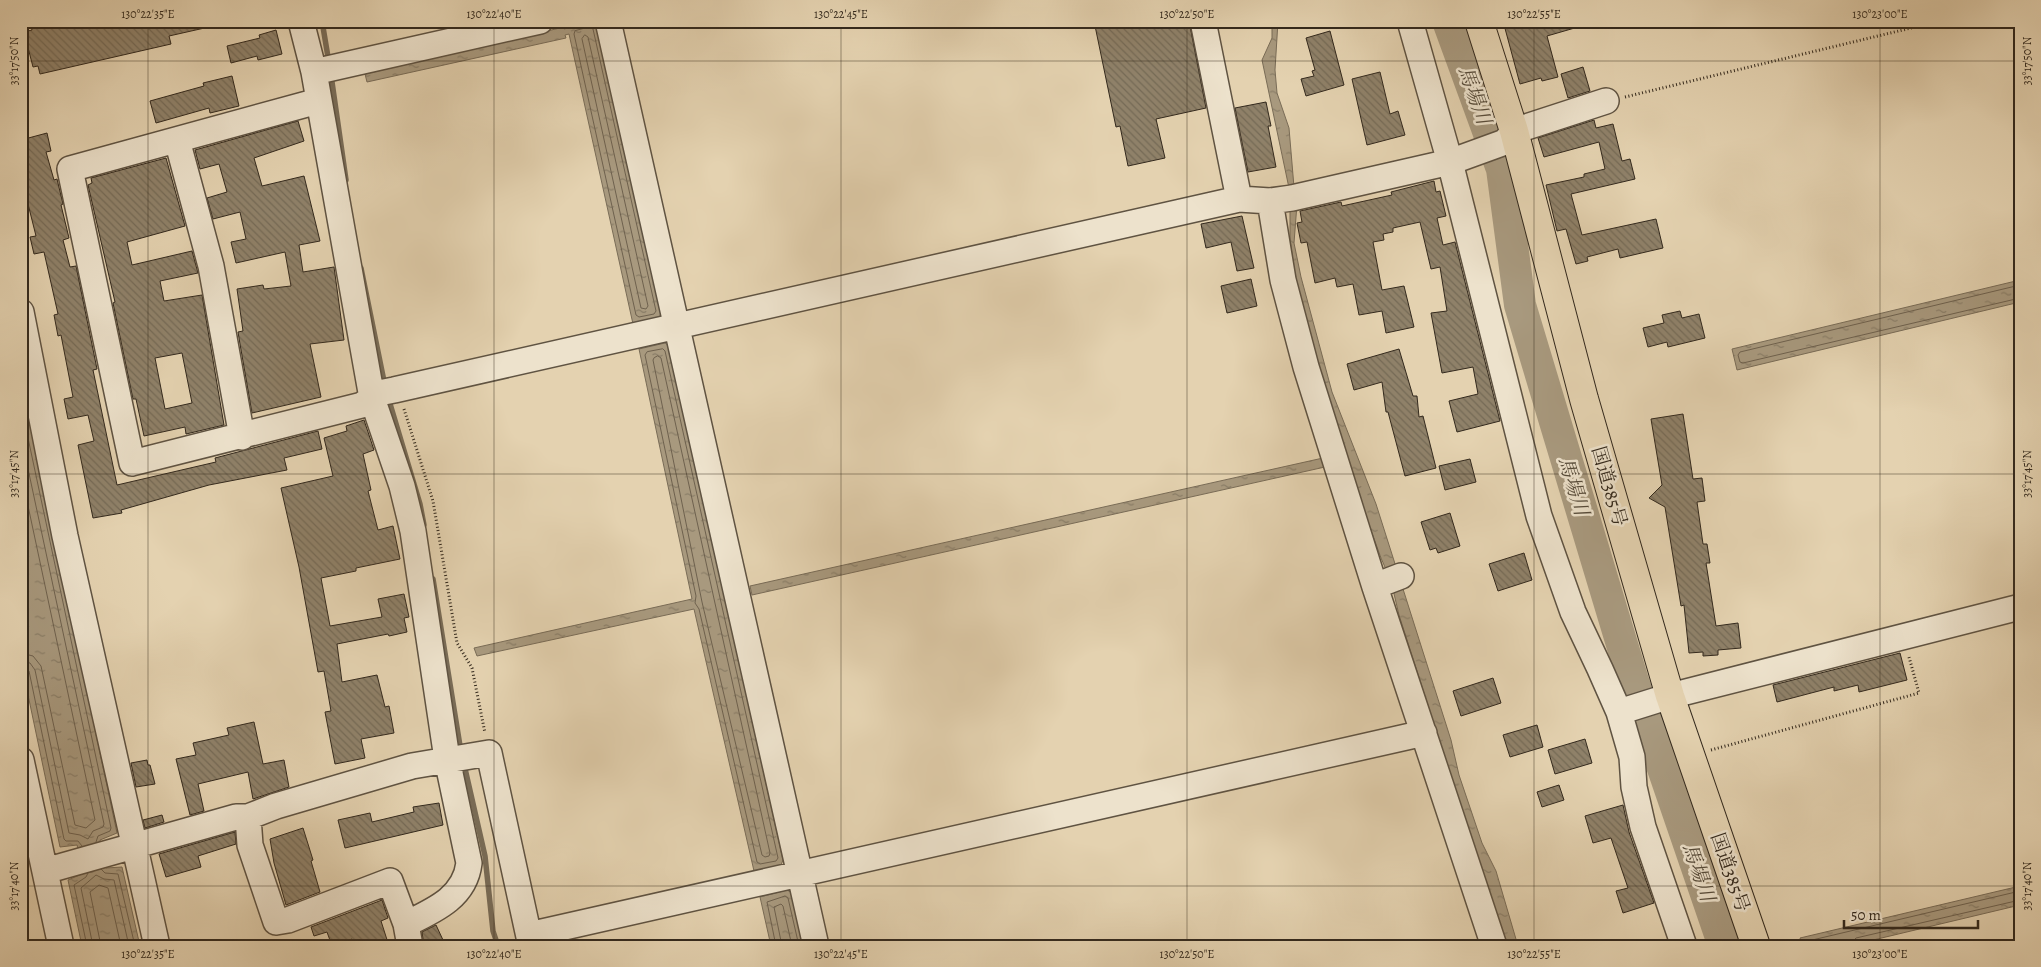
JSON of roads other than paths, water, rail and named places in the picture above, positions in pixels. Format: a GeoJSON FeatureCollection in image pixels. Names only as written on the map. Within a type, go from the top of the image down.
{"type":"FeatureCollection","features":[{"type":"Feature","properties":{"kind":"highway","name":"国道385号"},"geometry":{"type":"LineString","coordinates":[[1479,21],[1501,141],[1584,399],[1662,698],[1691,756],[1756,946]]}},
{"type":"Feature","properties":{"kind":"street"},"geometry":{"type":"LineString","coordinates":[[301,21],[324,70],[318,101],[385,392],[402,486],[465,757],[530,941],[800,874],[1424,733]]}},
{"type":"Feature","properties":{"kind":"street"},"geometry":{"type":"LineString","coordinates":[[324,70],[540,21]]}},
{"type":"Feature","properties":{"kind":"street"},"geometry":{"type":"LineString","coordinates":[[608,21],[816,946]]}},
{"type":"Feature","properties":{"kind":"street"},"geometry":{"type":"LineString","coordinates":[[1203,21],[1239,199]]}},
{"type":"Feature","properties":{"kind":"street"},"geometry":{"type":"LineString","coordinates":[[1410,21],[1450,162],[1539,516],[1572,612],[1600,668],[1624,710],[1632,757],[1634,787],[1643,827],[1684,946]]}},
{"type":"Feature","properties":{"kind":"street"},"geometry":{"type":"LineString","coordinates":[[318,101],[70,169],[132,463],[362,405],[385,392],[1239,199],[1270,201],[1292,198],[1450,162],[1606,101]]}},
{"type":"Feature","properties":{"kind":"street"},"geometry":{"type":"LineString","coordinates":[[177,140],[211,266],[242,436]]}},
{"type":"Feature","properties":{"kind":"street"},"geometry":{"type":"LineString","coordinates":[[1270,201],[1283,280],[1306,367],[1494,946]]}},
{"type":"Feature","properties":{"kind":"street"},"geometry":{"type":"LineString","coordinates":[[21,312],[66,536],[157,946]]}},
{"type":"Feature","properties":{"kind":"street"},"geometry":{"type":"LineString","coordinates":[[1624,710],[1662,698],[2020,607]]}},
{"type":"Feature","properties":{"kind":"street"},"geometry":{"type":"LineString","coordinates":[[45,872],[236,817],[248,817],[276,806],[412,766],[465,757]]}},
{"type":"Feature","properties":{"kind":"street"},"geometry":{"type":"LineString","coordinates":[[248,817],[250,845],[282,921],[390,881],[408,935],[455,894],[468,876],[465,757]]}},
{"type":"Feature","properties":{"kind":"street"},"geometry":{"type":"LineString","coordinates":[[21,760],[61,946]]}},
{"type":"Feature","properties":{"kind":"water"},"geometry":{"type":"Polygon","coordinates":[[[596,21],[661,313],[659,318],[633,324],[569,34],[565,35],[566,38],[367,82],[365,74],[596,21]]]}},
{"type":"Feature","properties":{"kind":"water"},"geometry":{"type":"Polygon","coordinates":[[[1272,21],[1278,21],[1275,70],[1277,93],[1289,128],[1294,187],[1289,188],[1262,60],[1272,38],[1272,21]]]}},
{"type":"Feature","properties":{"kind":"water"},"geometry":{"type":"Polygon","coordinates":[[[1297,204],[1294,243],[1301,277],[1332,392],[1376,504],[1451,740],[1459,775],[1482,843],[1496,871],[1518,946],[1505,946],[1399,615],[1391,581],[1334,429],[1296,284],[1290,239],[1290,206],[1297,204]]]}},
{"type":"Feature","properties":{"kind":"water"},"geometry":{"type":"Polygon","coordinates":[[[2020,280],[2020,302],[1737,370],[1732,349],[2020,280]]]}},
{"type":"Feature","properties":{"kind":"water"},"geometry":{"type":"Polygon","coordinates":[[[665,343],[669,346],[783,860],[781,865],[754,871],[694,609],[477,656],[474,648],[692,599],[639,349],[665,343]]]}},
{"type":"Feature","properties":{"kind":"water"},"geometry":{"type":"Polygon","coordinates":[[[21,380],[117,833],[100,840],[106,868],[122,867],[140,946],[82,946],[68,880],[84,873],[77,845],[60,847],[21,661],[21,380]]]}},
{"type":"Feature","properties":{"kind":"water"},"geometry":{"type":"Polygon","coordinates":[[[1323,458],[1325,467],[752,595],[750,586],[1323,458]]]}},
{"type":"Feature","properties":{"kind":"water"},"geometry":{"type":"Polygon","coordinates":[[[2020,886],[2020,905],[1848,946],[1802,946],[1800,938],[2020,886]]]}},
{"type":"Feature","properties":{"kind":"water"},"geometry":{"type":"Polygon","coordinates":[[[787,890],[792,893],[804,946],[771,946],[760,897],[787,890]]]}},
{"type":"Feature","properties":{"kind":"waterway"},"geometry":{"type":"LineString","coordinates":[[322,21],[329,63]]}},
{"type":"Feature","properties":{"kind":"waterway","name":"馬場川"},"geometry":{"type":"LineString","coordinates":[[1448,21],[1502,169],[1520,305],[1633,681],[1724,946]]}},
{"type":"Feature","properties":{"kind":"waterway"},"geometry":{"type":"LineString","coordinates":[[331,75],[346,180]]}},
{"type":"Feature","properties":{"kind":"waterway"},"geometry":{"type":"LineString","coordinates":[[361,268],[385,386]]}},
{"type":"Feature","properties":{"kind":"waterway"},"geometry":{"type":"LineString","coordinates":[[388,397],[420,504],[424,525]]}},
{"type":"Feature","properties":{"kind":"waterway"},"geometry":{"type":"LineString","coordinates":[[433,579],[461,752]]}},
{"type":"Feature","properties":{"kind":"waterway"},"geometry":{"type":"LineString","coordinates":[[464,764],[485,856],[493,931],[498,946]]}}]}
